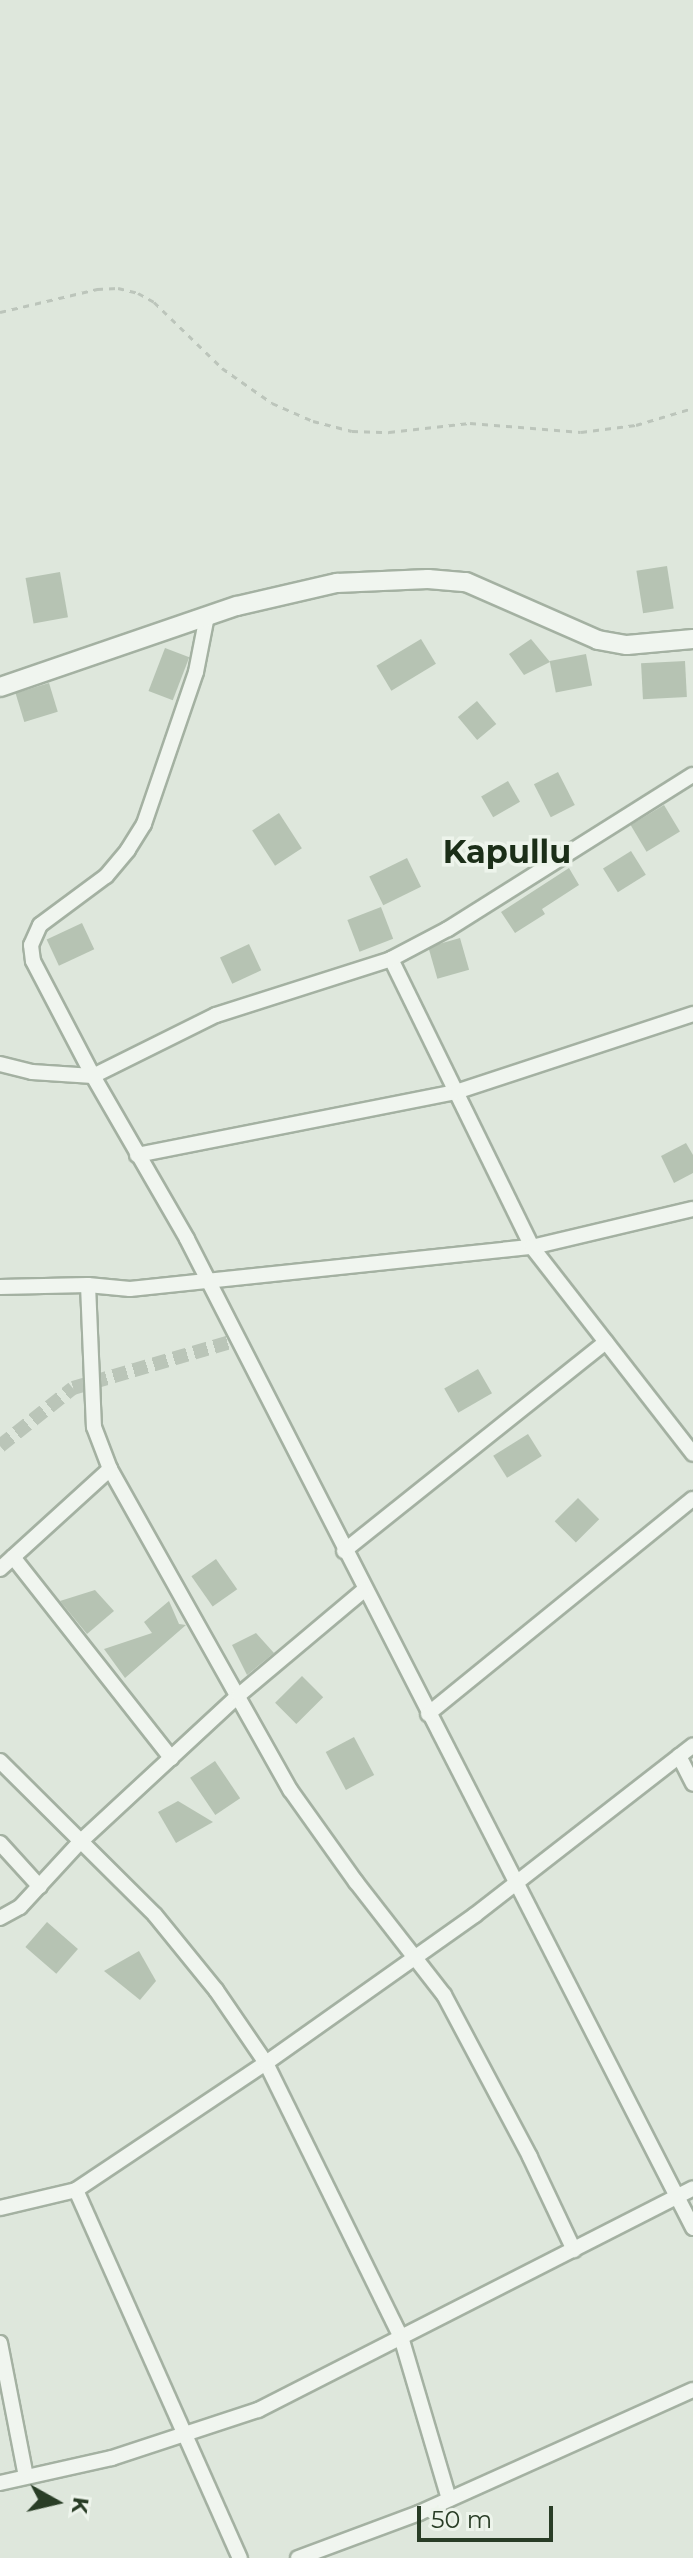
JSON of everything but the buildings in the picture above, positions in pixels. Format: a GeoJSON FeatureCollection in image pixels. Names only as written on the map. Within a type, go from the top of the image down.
{"type":"FeatureCollection","features":[{"type":"Feature","properties":{"kind":"street"},"geometry":{"type":"LineString","coordinates":[[0,687],[207,616],[337,583],[428,579],[466,582],[598,640],[627,645],[693,639]]}},
{"type":"Feature","properties":{"kind":"street"},"geometry":{"type":"LineString","coordinates":[[207,616],[196,672],[174,742],[137,837],[106,876],[45,920],[32,937],[33,961],[93,1076],[208,1281],[693,2228]]}},
{"type":"Feature","properties":{"kind":"street"},"geometry":{"type":"LineString","coordinates":[[0,1064],[32,1072],[93,1076],[216,1015],[391,959],[448,929],[693,775]]}},
{"type":"Feature","properties":{"kind":"street"},"geometry":{"type":"LineString","coordinates":[[391,959],[532,1247],[693,1454]]}},
{"type":"Feature","properties":{"kind":"street"},"geometry":{"type":"LineString","coordinates":[[137,1155],[456,1092],[693,1014]]}},
{"type":"Feature","properties":{"kind":"street"},"geometry":{"type":"LineString","coordinates":[[0,1287],[88,1285],[130,1289],[532,1247],[693,1209]]}},
{"type":"Feature","properties":{"kind":"street"},"geometry":{"type":"LineString","coordinates":[[88,1285],[94,1427],[110,1469],[291,1791],[444,1995],[530,2157],[574,2250]]}},
{"type":"Feature","properties":{"kind":"street"},"geometry":{"type":"LineString","coordinates":[[344,1551],[606,1342]]}},
{"type":"Feature","properties":{"kind":"street"},"geometry":{"type":"LineString","coordinates":[[0,1569],[110,1469]]}},
{"type":"Feature","properties":{"kind":"street"},"geometry":{"type":"LineString","coordinates":[[428,1714],[693,1499]]}},
{"type":"Feature","properties":{"kind":"street"},"geometry":{"type":"LineString","coordinates":[[13,1557],[171,1758]]}},
{"type":"Feature","properties":{"kind":"street"},"geometry":{"type":"LineString","coordinates":[[0,1918],[20,1907],[80,1842],[239,1695],[364,1590]]}},
{"type":"Feature","properties":{"kind":"street"},"geometry":{"type":"LineString","coordinates":[[0,2208],[76,2190],[266,2063],[414,1958],[693,1745]]}},
{"type":"Feature","properties":{"kind":"street"},"geometry":{"type":"LineString","coordinates":[[679,1756],[693,1784]]}},
{"type":"Feature","properties":{"kind":"street"},"geometry":{"type":"LineString","coordinates":[[0,1761],[155,1915],[216,1990],[266,2063],[401,2337],[449,2499]]}},
{"type":"Feature","properties":{"kind":"street"},"geometry":{"type":"LineString","coordinates":[[0,1843],[40,1887]]}},
{"type":"Feature","properties":{"kind":"street"},"geometry":{"type":"LineString","coordinates":[[0,2483],[112,2458],[258,2410],[693,2188]]}},
{"type":"Feature","properties":{"kind":"street"},"geometry":{"type":"LineString","coordinates":[[76,2190],[240,2558]]}},
{"type":"Feature","properties":{"kind":"street"},"geometry":{"type":"LineString","coordinates":[[0,2343],[26,2477]]}},
{"type":"Feature","properties":{"kind":"street"},"geometry":{"type":"LineString","coordinates":[[298,2558],[449,2499],[693,2390]]}},
{"type":"Feature","properties":{"kind":"path"},"geometry":{"type":"LineString","coordinates":[[0,312],[97,289],[118,288],[138,293],[154,302],[222,368],[272,403],[313,421],[352,431],[389,432],[470,423],[581,432],[636,425],[693,408]]}},
{"type":"Feature","properties":{"kind":"tunnel"},"geometry":{"type":"LineString","coordinates":[[0,1446],[73,1388],[237,1340]]}},
{"type":"Feature","properties":{"kind":"district","name":"Kapullu"},"geometry":{"type":"Point","coordinates":[507,852]}}]}
